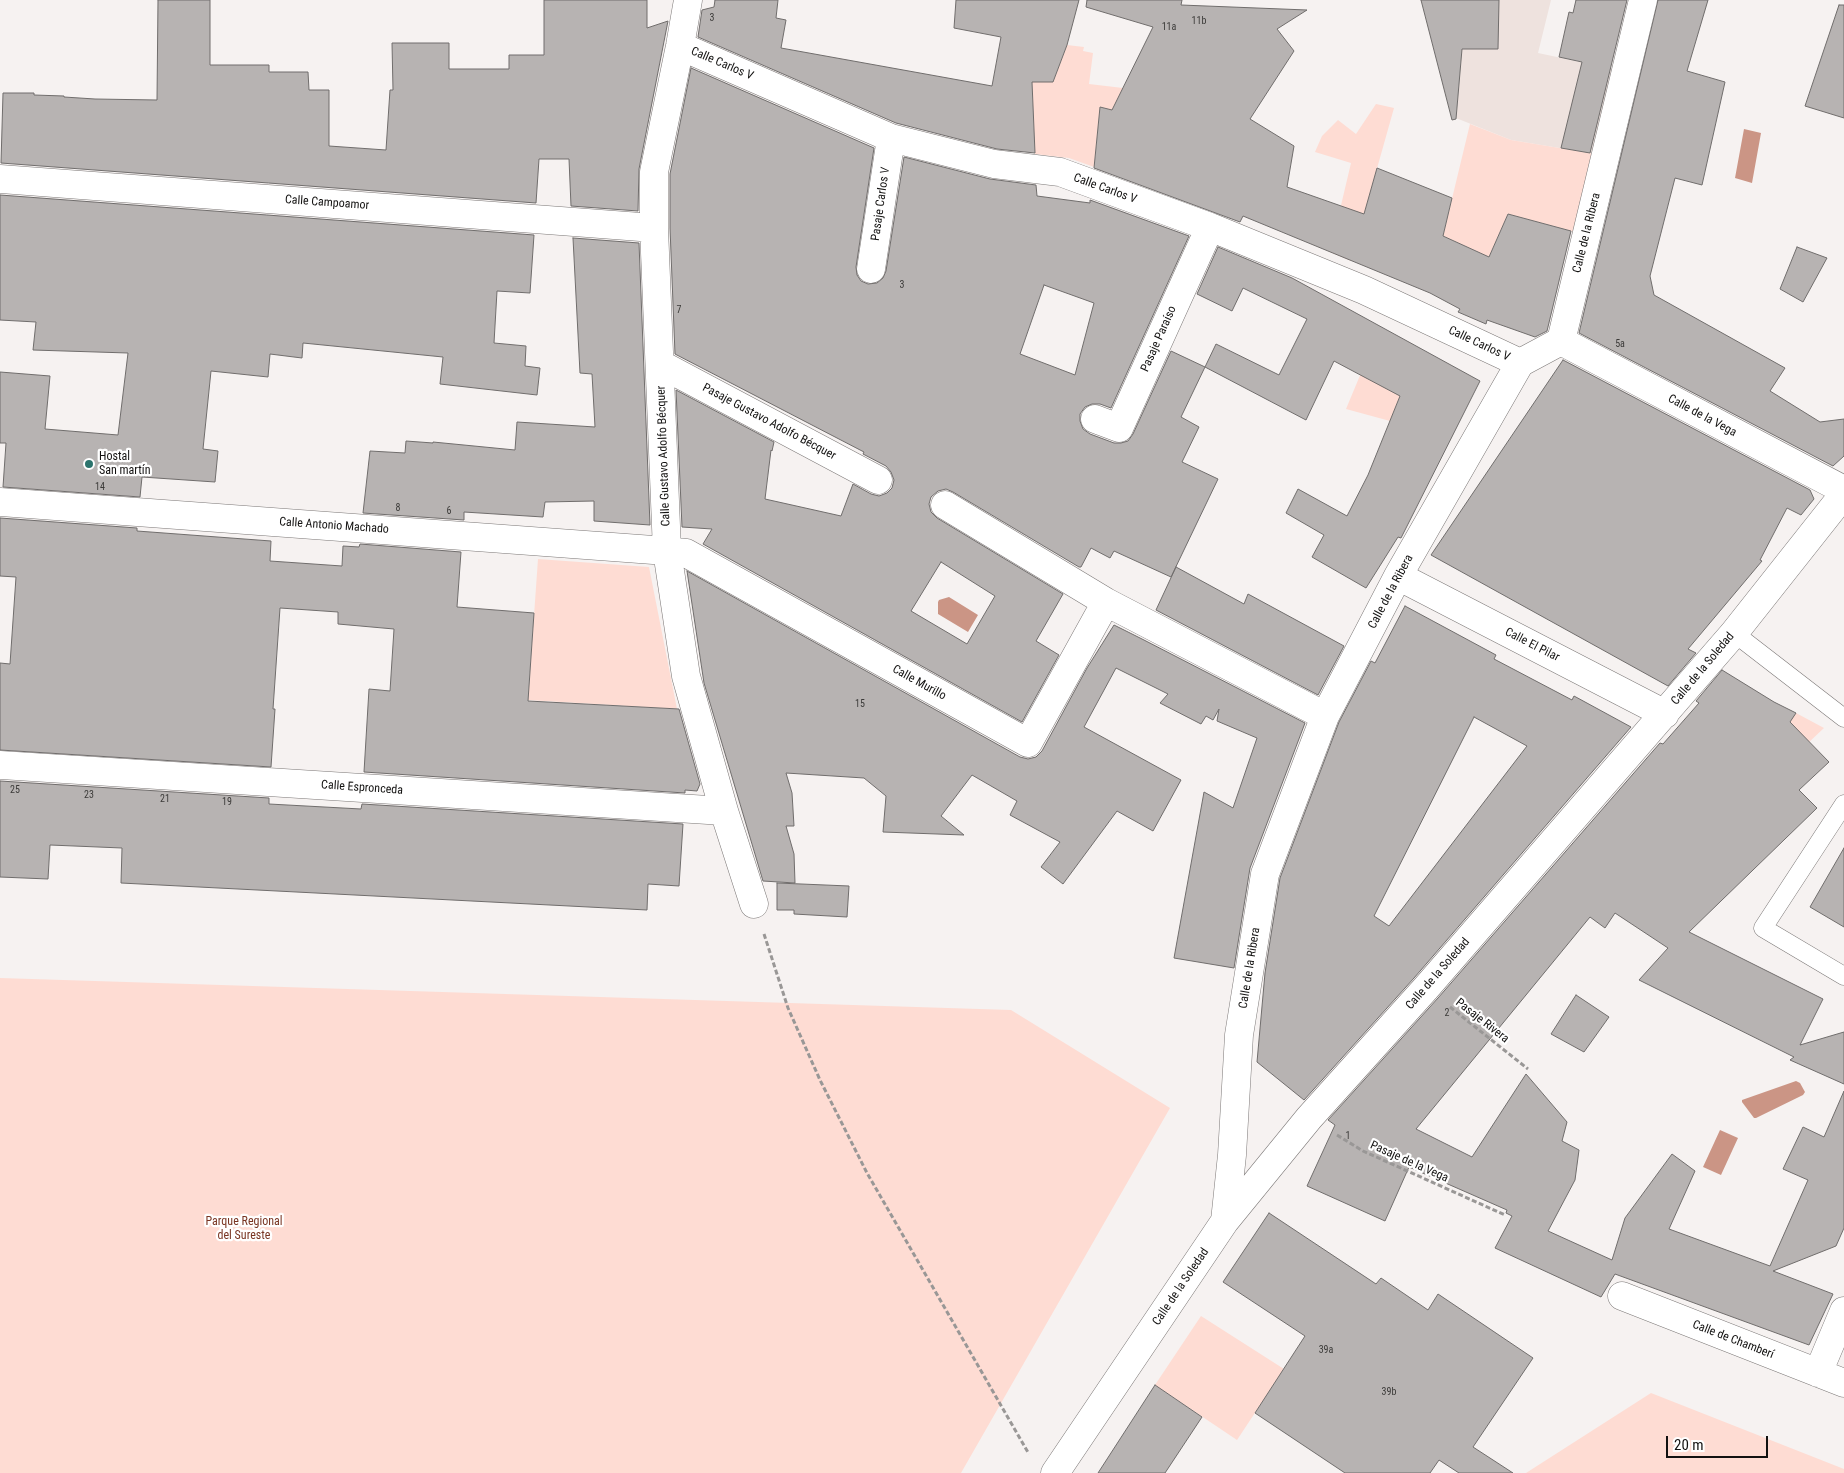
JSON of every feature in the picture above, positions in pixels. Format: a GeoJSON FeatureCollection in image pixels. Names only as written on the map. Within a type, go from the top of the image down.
{"type":"FeatureCollection","features":[{"type":"Feature","properties":{"kind":"street","name":"Calle Gustavo Adolfo Bécquer"},"geometry":{"type":"LineString","coordinates":[[688,0],[654,172],[654,228],[667,551],[686,676],[724,811],[754,904]]}},
{"type":"Feature","properties":{"kind":"street","name":"Calle de la Ribera"},"geometry":{"type":"LineString","coordinates":[[1561,341],[1643,0]]}},
{"type":"Feature","properties":{"kind":"street","name":"Calle Carlos V"},"geometry":{"type":"LineString","coordinates":[[680,46],[891,138],[994,164],[1060,172],[1210,227],[1364,290],[1520,363]]}},
{"type":"Feature","properties":{"kind":"street","name":"Pasaje Carlos V"},"geometry":{"type":"LineString","coordinates":[[872,269],[891,138]]}},
{"type":"Feature","properties":{"kind":"street","name":"Calle Campoamor"},"geometry":{"type":"LineString","coordinates":[[0,179],[654,228]]}},
{"type":"Feature","properties":{"kind":"street","name":"Pasaje Paraíso"},"geometry":{"type":"LineString","coordinates":[[1096,418],[1119,428],[1210,227]]}},
{"type":"Feature","properties":{"kind":"street"},"geometry":{"type":"LineString","coordinates":[[1520,363],[1561,341]]}},
{"type":"Feature","properties":{"kind":"street","name":"Calle de la Vega"},"geometry":{"type":"LineString","coordinates":[[1561,341],[1844,492]]}},
{"type":"Feature","properties":{"kind":"street","name":"Calle de la Ribera"},"geometry":{"type":"LineString","coordinates":[[1225,1221],[1232,1155],[1239,1035],[1265,874],[1325,716],[1398,576],[1520,363]]}},
{"type":"Feature","properties":{"kind":"street","name":"Pasaje Gustavo Adolfo Bécquer"},"geometry":{"type":"LineString","coordinates":[[660,364],[878,480]]}},
{"type":"Feature","properties":{"kind":"street","name":"Calle de la Soledad"},"geometry":{"type":"LineString","coordinates":[[1055,1473],[1225,1221],[1309,1118],[1426,988],[1734,634],[1844,492]]}},
{"type":"Feature","properties":{"kind":"street","name":"Calle Antonio Machado"},"geometry":{"type":"LineString","coordinates":[[0,502],[667,551]]}},
{"type":"Feature","properties":{"kind":"street"},"geometry":{"type":"LineString","coordinates":[[945,505],[1106,602],[1325,716]]}},
{"type":"Feature","properties":{"kind":"street","name":"Calle Murillo"},"geometry":{"type":"LineString","coordinates":[[667,551],[686,554],[1028,743],[1106,602]]}},
{"type":"Feature","properties":{"kind":"street","name":"Calle El Pilar"},"geometry":{"type":"LineString","coordinates":[[1398,576],[1665,714]]}},
{"type":"Feature","properties":{"kind":"street","name":"Calle Espronceda"},"geometry":{"type":"LineString","coordinates":[[0,766],[724,811]]}},
{"type":"Feature","properties":{"kind":"street"},"geometry":{"type":"LineString","coordinates":[[1232,1155],[1241,1165],[1251,1169],[1270,1167]]}},
{"type":"Feature","properties":{"kind":"street","name":"Calle de Chamberí"},"geometry":{"type":"LineString","coordinates":[[1622,1296],[1844,1383]]}},
{"type":"Feature","properties":{"kind":"street"},"geometry":{"type":"LineString","coordinates":[[1818,1373],[1844,1312]]}},
{"type":"Feature","properties":{"kind":"lane"},"geometry":{"type":"LineString","coordinates":[[1734,634],[1844,718]]}},
{"type":"Feature","properties":{"kind":"lane"},"geometry":{"type":"LineString","coordinates":[[1844,804],[1763,928],[1844,976]]}},
{"type":"Feature","properties":{"kind":"path"},"geometry":{"type":"LineString","coordinates":[[754,904],[788,1008],[824,1088],[867,1173],[1030,1456]]}},
{"type":"Feature","properties":{"kind":"path","name":"Pasaje Rivera"},"geometry":{"type":"LineString","coordinates":[[1426,988],[1528,1069]]}},
{"type":"Feature","properties":{"kind":"path","name":"Pasaje de la Vega"},"geometry":{"type":"LineString","coordinates":[[1309,1118],[1363,1152],[1505,1216]]}},
{"type":"Feature","properties":{"kind":"shaded area"},"geometry":{"type":"Polygon","coordinates":[[[1464,0],[1551,0],[1538,53],[1614,69],[1596,154],[1511,140],[1456,118],[1463,37],[1464,0]]]}},
{"type":"Feature","properties":{"kind":"shaded area"},"geometry":{"type":"Polygon","coordinates":[[[1744,129],[1761,133],[1752,183],[1735,178],[1744,129]]]}},
{"type":"Feature","properties":{"kind":"shaded area"},"geometry":{"type":"Polygon","coordinates":[[[949,597],[978,615],[968,632],[938,614],[939,600],[949,597]]]}},
{"type":"Feature","properties":{"kind":"shaded area"},"geometry":{"type":"Polygon","coordinates":[[[1796,1081],[1800,1083],[1805,1092],[1803,1095],[1756,1118],[1754,1118],[1742,1102],[1742,1100],[1796,1081]]]}},
{"type":"Feature","properties":{"kind":"shaded area"},"geometry":{"type":"Polygon","coordinates":[[[1720,1130],[1738,1138],[1721,1175],[1703,1167],[1720,1130]]]}},
{"type":"Feature","properties":{"kind":"green space"},"geometry":{"type":"Polygon","coordinates":[[[1067,45],[1084,47],[1083,51],[1093,53],[1089,84],[1123,88],[1136,94],[1131,116],[1100,107],[1094,167],[1069,158],[1035,154],[1032,82],[1053,82],[1067,45]]]}},
{"type":"Feature","properties":{"kind":"green space"},"geometry":{"type":"Polygon","coordinates":[[[1376,104],[1394,108],[1351,261],[1330,252],[1351,163],[1315,152],[1322,136],[1338,120],[1356,134],[1376,104]]]}},
{"type":"Feature","properties":{"kind":"green space"},"geometry":{"type":"Polygon","coordinates":[[[1470,124],[1511,140],[1596,154],[1578,233],[1508,214],[1489,257],[1443,236],[1470,124]]]}},
{"type":"Feature","properties":{"kind":"green space"},"geometry":{"type":"Polygon","coordinates":[[[1419,348],[1390,421],[1346,409],[1366,361],[1419,348]]]}},
{"type":"Feature","properties":{"kind":"green space"},"geometry":{"type":"Polygon","coordinates":[[[538,559],[649,567],[677,709],[528,700],[538,559]]]}},
{"type":"Feature","properties":{"kind":"green space"},"geometry":{"type":"Polygon","coordinates":[[[1796,713],[1824,728],[1769,780],[1773,739],[1796,713]]]}},
{"type":"Feature","properties":{"kind":"green space","name":"Parque Regional del Sureste"},"geometry":{"type":"Polygon","coordinates":[[[0,978],[1011,1010],[1170,1108],[961,1473],[0,1473],[0,978]]]}},
{"type":"Feature","properties":{"kind":"green space"},"geometry":{"type":"Polygon","coordinates":[[[1201,1316],[1284,1369],[1237,1440],[1155,1385],[1201,1316]]]}},
{"type":"Feature","properties":{"kind":"green space"},"geometry":{"type":"Polygon","coordinates":[[[1651,1393],[1844,1469],[1844,1473],[1526,1473],[1651,1393]]]}},
{"type":"Feature","properties":{"kind":"building"},"geometry":{"type":"Polygon","coordinates":[[[158,0],[210,0],[210,65],[269,65],[269,72],[308,72],[309,90],[329,90],[329,146],[386,150],[390,90],[393,90],[392,43],[449,43],[449,69],[509,69],[509,55],[544,55],[544,0],[647,0],[647,28],[668,21],[639,169],[638,211],[571,206],[569,159],[539,159],[536,203],[1,163],[3,93],[34,93],[34,95],[95,99],[157,100],[158,0]]]}},
{"type":"Feature","properties":{"kind":"building"},"geometry":{"type":"Polygon","coordinates":[[[715,0],[778,0],[776,18],[786,20],[781,48],[992,86],[1001,37],[954,28],[956,0],[1079,0],[1067,45],[1053,82],[1032,82],[1035,153],[997,149],[896,123],[698,37],[702,10],[714,7],[715,0]]]}},
{"type":"Feature","properties":{"kind":"building"},"geometry":{"type":"Polygon","coordinates":[[[1087,0],[1182,0],[1181,5],[1307,10],[1277,29],[1294,51],[1250,119],[1294,146],[1287,187],[1364,214],[1377,168],[1452,198],[1443,236],[1489,257],[1508,214],[1571,231],[1547,331],[1535,337],[1487,320],[1486,324],[1458,312],[1460,309],[1430,293],[1243,216],[1240,222],[1094,168],[1100,107],[1112,110],[1153,27],[1086,7],[1087,0]]]}},
{"type":"Feature","properties":{"kind":"building"},"geometry":{"type":"Polygon","coordinates":[[[1421,0],[1499,0],[1498,49],[1462,49],[1456,119],[1452,120],[1421,0]]]}},
{"type":"Feature","properties":{"kind":"building"},"geometry":{"type":"Polygon","coordinates":[[[1576,0],[1627,0],[1590,153],[1561,148],[1582,62],[1559,57],[1569,12],[1573,13],[1576,0]]]}},
{"type":"Feature","properties":{"kind":"building"},"geometry":{"type":"Polygon","coordinates":[[[1658,0],[1708,0],[1687,71],[1725,82],[1702,185],[1675,178],[1650,276],[1654,295],[1785,368],[1770,391],[1820,422],[1844,419],[1844,456],[1833,466],[1579,333],[1658,0]]]}},
{"type":"Feature","properties":{"kind":"building"},"geometry":{"type":"Polygon","coordinates":[[[1839,5],[1844,5],[1844,118],[1805,106],[1839,5]]]}},
{"type":"Feature","properties":{"kind":"building"},"geometry":{"type":"Polygon","coordinates":[[[691,68],[874,148],[856,267],[857,275],[861,281],[868,284],[877,283],[883,278],[886,271],[904,157],[990,179],[1036,185],[1037,196],[1090,203],[1090,200],[1189,236],[1111,408],[1100,404],[1092,404],[1085,407],[1080,414],[1083,429],[1090,434],[1114,443],[1128,441],[1171,351],[1205,367],[1181,417],[1199,427],[1182,462],[1218,479],[1171,577],[1114,551],[1110,558],[1091,548],[1081,567],[1079,567],[953,492],[946,489],[938,491],[931,497],[929,504],[931,512],[937,518],[1063,594],[1036,641],[1059,655],[1022,722],[703,544],[712,529],[682,527],[676,390],[774,442],[771,450],[765,499],[841,516],[853,484],[871,494],[879,496],[887,493],[892,488],[894,480],[886,466],[863,454],[864,452],[675,354],[670,174],[691,68]],[[1044,285],[1020,354],[1075,375],[1094,303],[1044,285]],[[941,562],[911,611],[967,644],[995,596],[941,562]]]}},
{"type":"Feature","properties":{"kind":"building"},"geometry":{"type":"Polygon","coordinates":[[[0,195],[534,235],[530,293],[497,291],[494,343],[526,346],[525,366],[540,368],[537,395],[440,384],[443,357],[303,343],[302,358],[270,354],[268,377],[211,371],[203,449],[218,451],[215,482],[142,477],[140,497],[3,487],[6,443],[0,443],[0,372],[50,376],[45,429],[118,435],[128,353],[33,350],[36,322],[0,320],[0,195]]]}},
{"type":"Feature","properties":{"kind":"building"},"geometry":{"type":"Polygon","coordinates":[[[573,238],[639,243],[650,525],[594,521],[594,501],[545,502],[543,517],[464,512],[464,520],[363,513],[370,451],[405,453],[406,441],[515,450],[517,422],[595,427],[592,374],[580,373],[573,238]]]}},
{"type":"Feature","properties":{"kind":"building"},"geometry":{"type":"Polygon","coordinates":[[[1218,247],[1292,278],[1480,381],[1401,538],[1398,537],[1366,588],[1312,557],[1324,535],[1286,513],[1298,489],[1347,516],[1368,475],[1400,396],[1334,361],[1306,420],[1205,367],[1216,344],[1279,375],[1307,319],[1243,288],[1232,311],[1197,294],[1218,247]]]}},
{"type":"Feature","properties":{"kind":"building"},"geometry":{"type":"Polygon","coordinates":[[[1797,247],[1827,258],[1803,302],[1780,289],[1797,247]]]}},
{"type":"Feature","properties":{"kind":"building"},"geometry":{"type":"Polygon","coordinates":[[[1563,360],[1810,490],[1814,499],[1801,515],[1787,508],[1760,560],[1762,561],[1688,649],[1696,653],[1668,686],[1431,555],[1563,360]]]}},
{"type":"Feature","properties":{"kind":"building"},"geometry":{"type":"Polygon","coordinates":[[[0,518],[137,528],[137,531],[271,541],[270,561],[342,566],[343,546],[359,547],[360,544],[461,552],[457,607],[534,613],[528,701],[679,709],[700,784],[697,791],[685,790],[685,793],[364,772],[369,689],[390,691],[394,629],[338,624],[338,612],[280,608],[271,767],[0,750],[0,663],[10,664],[16,577],[0,576],[0,518]]]}},
{"type":"Feature","properties":{"kind":"building"},"geometry":{"type":"Polygon","coordinates":[[[1176,567],[1244,604],[1248,594],[1344,646],[1318,695],[1156,610],[1176,567]]]}},
{"type":"Feature","properties":{"kind":"building"},"geometry":{"type":"Polygon","coordinates":[[[687,571],[1020,757],[1028,759],[1036,757],[1042,751],[1087,668],[1114,625],[1305,723],[1250,868],[1234,968],[1174,958],[1204,792],[1233,808],[1257,738],[1217,721],[1219,709],[1213,720],[1206,716],[1201,724],[1160,703],[1168,694],[1116,668],[1084,727],[1181,780],[1153,831],[1117,811],[1063,884],[1041,867],[1060,842],[1010,815],[1017,801],[972,775],[941,816],[964,835],[883,832],[886,796],[864,778],[786,773],[792,793],[794,826],[786,826],[794,854],[795,883],[763,881],[704,683],[687,571]]]}},
{"type":"Feature","properties":{"kind":"building"},"geometry":{"type":"Polygon","coordinates":[[[1405,606],[1496,655],[1494,659],[1572,700],[1574,696],[1631,727],[1414,978],[1304,1100],[1257,1062],[1265,973],[1280,878],[1339,722],[1371,661],[1375,663],[1405,606]],[[1474,717],[1374,916],[1389,926],[1527,746],[1474,717]]]}},
{"type":"Feature","properties":{"kind":"building"},"geometry":{"type":"Polygon","coordinates":[[[1722,670],[1774,702],[1796,713],[1790,722],[1829,762],[1799,790],[1817,808],[1689,932],[1823,999],[1800,1045],[1844,1032],[1844,1084],[1790,1060],[1794,1057],[1639,980],[1668,948],[1615,913],[1605,928],[1590,917],[1416,1129],[1472,1157],[1526,1074],[1567,1122],[1562,1141],[1579,1150],[1575,1180],[1548,1231],[1612,1260],[1625,1218],[1672,1154],[1695,1171],[1669,1229],[1770,1266],[1808,1180],[1783,1169],[1803,1127],[1824,1137],[1844,1091],[1844,1228],[1836,1246],[1773,1271],[1833,1294],[1809,1345],[1615,1274],[1601,1297],[1495,1248],[1512,1216],[1506,1213],[1507,1210],[1409,1167],[1385,1221],[1307,1186],[1335,1125],[1328,1120],[1438,998],[1660,743],[1663,744],[1699,703],[1696,701],[1722,670]]]}},
{"type":"Feature","properties":{"kind":"building"},"geometry":{"type":"Polygon","coordinates":[[[0,781],[269,798],[269,804],[361,809],[362,804],[683,824],[679,886],[648,884],[647,910],[121,883],[122,848],[50,845],[48,879],[0,877],[0,781]]]}},
{"type":"Feature","properties":{"kind":"building"},"geometry":{"type":"Polygon","coordinates":[[[1844,848],[1844,927],[1810,907],[1844,848]]]}},
{"type":"Feature","properties":{"kind":"building"},"geometry":{"type":"Polygon","coordinates":[[[777,883],[849,886],[847,917],[794,914],[794,910],[777,910],[777,883]]]}},
{"type":"Feature","properties":{"kind":"building"},"geometry":{"type":"Polygon","coordinates":[[[1576,995],[1609,1017],[1584,1052],[1551,1034],[1576,995]]]}},
{"type":"Feature","properties":{"kind":"building"},"geometry":{"type":"Polygon","coordinates":[[[1269,1213],[1376,1284],[1381,1278],[1428,1310],[1438,1294],[1533,1358],[1473,1447],[1513,1473],[1459,1473],[1439,1460],[1430,1473],[1345,1473],[1255,1413],[1305,1336],[1223,1282],[1269,1213]]]}},
{"type":"Feature","properties":{"kind":"building"},"geometry":{"type":"Polygon","coordinates":[[[1155,1385],[1202,1417],[1165,1473],[1098,1473],[1155,1385]]]}},
{"type":"Feature","properties":{"kind":"place","name":"Hostal San martín"},"geometry":{"type":"Point","coordinates":[89,464]}}]}
